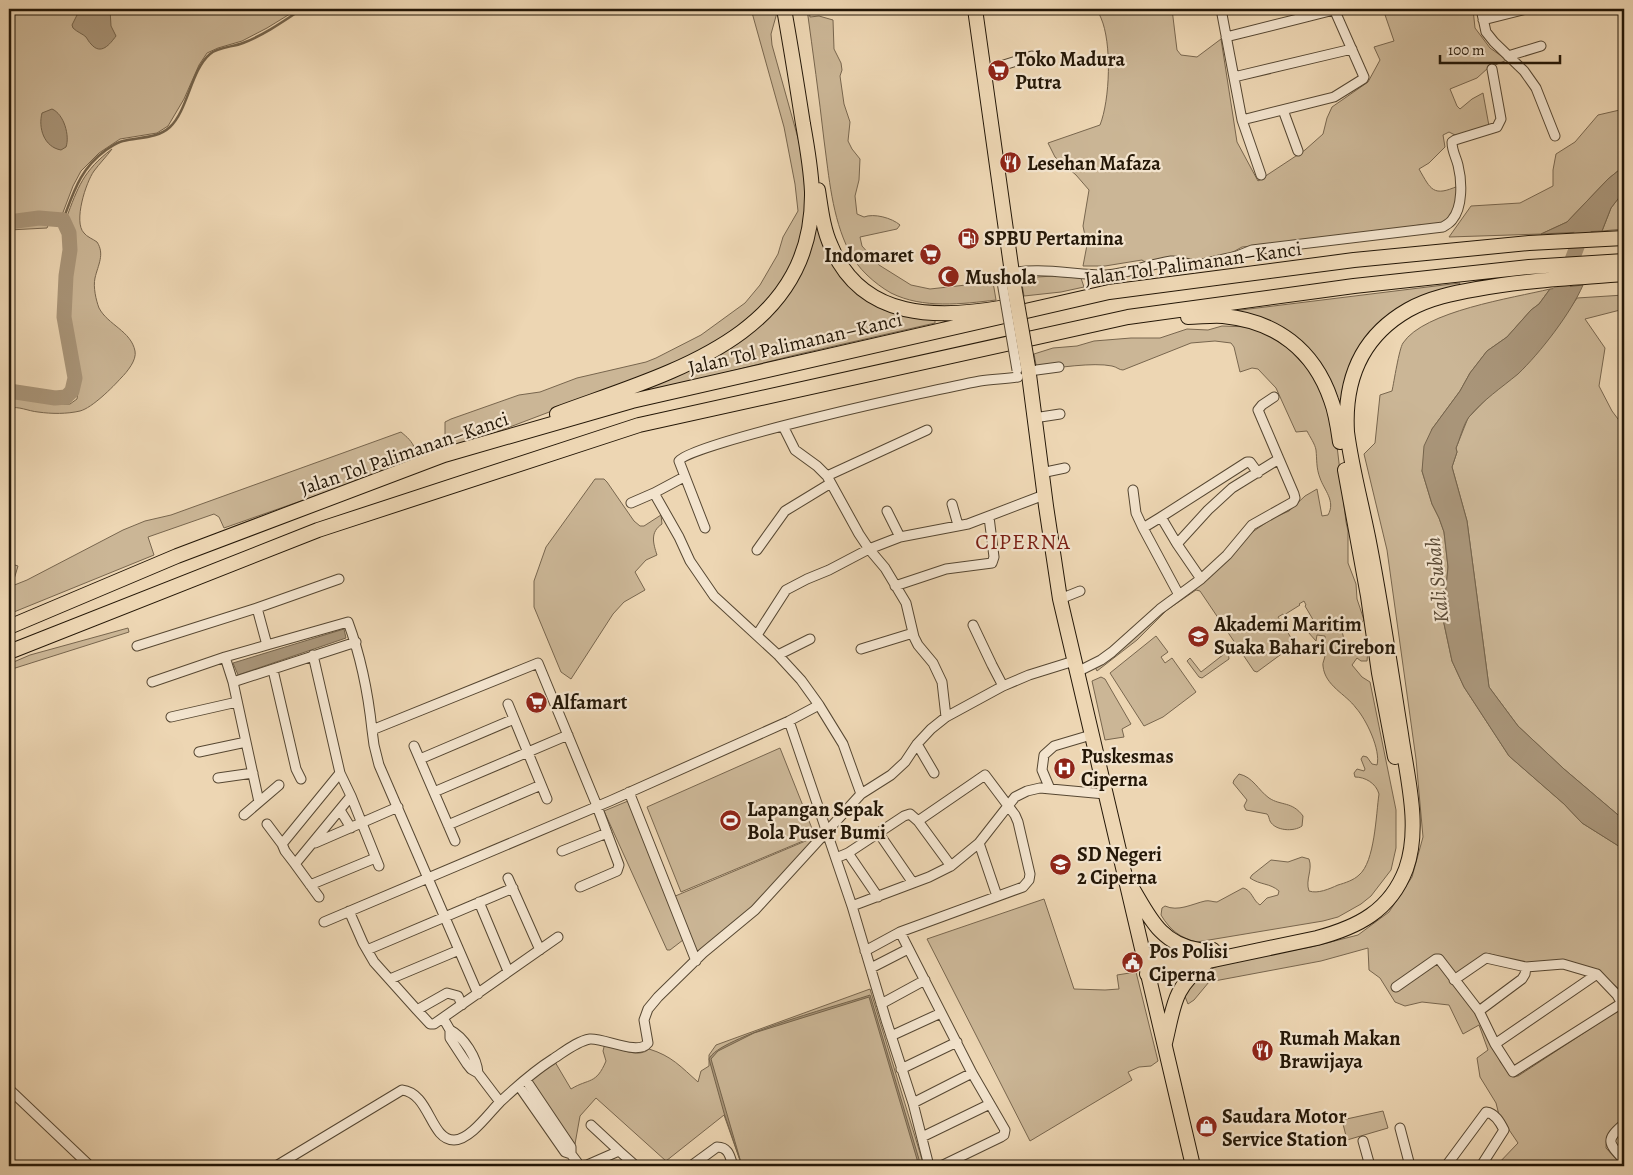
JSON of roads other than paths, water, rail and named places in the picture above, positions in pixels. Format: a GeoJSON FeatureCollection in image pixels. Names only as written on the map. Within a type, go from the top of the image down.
{"type":"FeatureCollection","features":[{"type":"Feature","properties":{"kind":"highway"},"geometry":{"type":"LineString","coordinates":[[444,455],[686,365],[743,333],[779,296],[793,273],[804,247],[810,220],[812,191],[809,160],[784,9]]}},
{"type":"Feature","properties":{"kind":"highway"},"geometry":{"type":"LineString","coordinates":[[794,9],[822,216],[830,247],[856,284],[880,301],[896,308],[939,313],[973,312],[1056,298],[1109,292]]}},
{"type":"Feature","properties":{"kind":"highway"},"geometry":{"type":"LineString","coordinates":[[976,9],[1009,278],[1023,371],[1031,390],[1044,495],[1060,599],[1193,1166]]}},
{"type":"Feature","properties":{"kind":"highway","name":"Jalan Tol Palimanan–Kanci"},"geometry":{"type":"LineString","coordinates":[[9,627],[178,556],[444,455],[632,401],[1109,292],[1354,260],[1529,243],[1624,238]]}},
{"type":"Feature","properties":{"kind":"highway"},"geometry":{"type":"LineString","coordinates":[[1124,874],[1153,923],[1164,935],[1176,943],[1207,956],[1317,938],[1344,930],[1374,914],[1394,893],[1410,856],[1412,840],[1409,790],[1370,547],[1349,444],[1346,414],[1349,386],[1359,362],[1370,344],[1389,324],[1409,310],[1432,300],[1529,275],[1624,261]]}},
{"type":"Feature","properties":{"kind":"highway"},"geometry":{"type":"LineString","coordinates":[[13,650],[318,530],[639,425],[1138,316],[1354,286],[1529,275],[1624,274]]}},
{"type":"Feature","properties":{"kind":"highway"},"geometry":{"type":"LineString","coordinates":[[1115,321],[1220,316],[1244,319],[1261,324],[1288,339],[1300,349],[1319,373],[1332,402],[1336,419],[1368,596],[1379,673],[1404,804],[1406,842],[1399,873],[1389,891],[1363,915],[1346,924],[1146,968]]}},
{"type":"Feature","properties":{"kind":"highway"},"geometry":{"type":"LineString","coordinates":[[1164,1045],[1180,988],[1207,956]]}},
{"type":"Feature","properties":{"kind":"street"},"geometry":{"type":"LineString","coordinates":[[1221,9],[1242,120],[1261,175]]}},
{"type":"Feature","properties":{"kind":"street"},"geometry":{"type":"LineString","coordinates":[[1226,37],[1334,9],[1364,77],[1363,80],[1334,97],[1242,120]]}},
{"type":"Feature","properties":{"kind":"street"},"geometry":{"type":"LineString","coordinates":[[1480,9],[1486,32],[1524,71],[1536,88],[1555,136]]}},
{"type":"Feature","properties":{"kind":"street"},"geometry":{"type":"LineString","coordinates":[[1483,20],[1526,9]]}},
{"type":"Feature","properties":{"kind":"street"},"geometry":{"type":"LineString","coordinates":[[1508,56],[1540,46]]}},
{"type":"Feature","properties":{"kind":"street"},"geometry":{"type":"LineString","coordinates":[[1234,78],[1352,49]]}},
{"type":"Feature","properties":{"kind":"street"},"geometry":{"type":"LineString","coordinates":[[985,71],[1032,56]]}},
{"type":"Feature","properties":{"kind":"street"},"geometry":{"type":"LineString","coordinates":[[1009,278],[1058,271],[1108,275],[1174,261],[1197,265],[1237,256],[1252,250],[1443,227],[1452,220],[1457,212],[1460,194],[1458,166],[1452,142],[1498,127],[1502,119],[1492,69]]}},
{"type":"Feature","properties":{"kind":"street"},"geometry":{"type":"LineString","coordinates":[[1283,110],[1298,151]]}},
{"type":"Feature","properties":{"kind":"street"},"geometry":{"type":"LineString","coordinates":[[705,528],[679,462],[681,458],[690,453],[740,437],[840,412],[1023,371],[1058,367]]}},
{"type":"Feature","properties":{"kind":"street"},"geometry":{"type":"LineString","coordinates":[[276,1166],[402,1090],[408,1091],[420,1099],[438,1130],[446,1139],[455,1140],[463,1138],[476,1128],[500,1102],[544,1064],[582,1041],[592,1039],[635,1048],[647,1045],[648,1040],[644,1020],[648,1009],[658,997],[755,910],[861,794],[891,775],[905,762],[917,744],[931,729],[946,717],[1003,686],[1029,675],[1076,667],[1101,660],[1160,609],[1201,579],[1227,555],[1252,525],[1293,502],[1294,497],[1258,410],[1274,397]]}},
{"type":"Feature","properties":{"kind":"street"},"geometry":{"type":"LineString","coordinates":[[1034,418],[1060,414]]}},
{"type":"Feature","properties":{"kind":"street"},"geometry":{"type":"LineString","coordinates":[[784,426],[795,450],[817,466],[829,479],[869,549],[885,568],[906,603],[913,633],[918,645],[927,654],[938,672],[944,694],[946,717]]}},
{"type":"Feature","properties":{"kind":"street"},"geometry":{"type":"LineString","coordinates":[[757,550],[784,511],[829,479],[927,430]]}},
{"type":"Feature","properties":{"kind":"street"},"geometry":{"type":"LineString","coordinates":[[1177,544],[1220,498],[1232,488],[1279,459]]}},
{"type":"Feature","properties":{"kind":"street"},"geometry":{"type":"LineString","coordinates":[[1143,528],[1247,462],[1250,462],[1258,473]]}},
{"type":"Feature","properties":{"kind":"street"},"geometry":{"type":"LineString","coordinates":[[1041,473],[1065,468]]}},
{"type":"Feature","properties":{"kind":"street"},"geometry":{"type":"LineString","coordinates":[[631,503],[684,477]]}},
{"type":"Feature","properties":{"kind":"street"},"geometry":{"type":"LineString","coordinates":[[1133,490],[1136,513],[1179,595]]}},
{"type":"Feature","properties":{"kind":"street"},"geometry":{"type":"LineString","coordinates":[[654,493],[697,572],[715,597],[778,655],[801,680],[819,705],[843,744],[861,794]]}},
{"type":"Feature","properties":{"kind":"street"},"geometry":{"type":"LineString","coordinates":[[757,635],[786,590],[807,579],[869,549],[900,537],[968,524],[1044,495]]}},
{"type":"Feature","properties":{"kind":"street"},"geometry":{"type":"LineString","coordinates":[[952,504],[958,526]]}},
{"type":"Feature","properties":{"kind":"street"},"geometry":{"type":"LineString","coordinates":[[888,511],[900,537]]}},
{"type":"Feature","properties":{"kind":"street"},"geometry":{"type":"LineString","coordinates":[[895,586],[946,569],[992,562],[994,557],[989,517]]}},
{"type":"Feature","properties":{"kind":"street"},"geometry":{"type":"LineString","coordinates":[[1161,517],[1201,579]]}},
{"type":"Feature","properties":{"kind":"street"},"geometry":{"type":"LineString","coordinates":[[137,646],[257,608],[339,579]]}},
{"type":"Feature","properties":{"kind":"street"},"geometry":{"type":"LineString","coordinates":[[1060,599],[1080,591]]}},
{"type":"Feature","properties":{"kind":"street"},"geometry":{"type":"LineString","coordinates":[[257,608],[267,645]]}},
{"type":"Feature","properties":{"kind":"street"},"geometry":{"type":"LineString","coordinates":[[152,682],[225,657],[348,622],[355,640],[366,685],[374,744],[379,765],[478,994]]}},
{"type":"Feature","properties":{"kind":"street"},"geometry":{"type":"LineString","coordinates":[[973,625],[1003,686]]}},
{"type":"Feature","properties":{"kind":"street"},"geometry":{"type":"LineString","coordinates":[[861,649],[913,633]]}},
{"type":"Feature","properties":{"kind":"street"},"geometry":{"type":"LineString","coordinates":[[778,655],[810,639]]}},
{"type":"Feature","properties":{"kind":"street"},"geometry":{"type":"LineString","coordinates":[[233,682],[273,670],[355,640]]}},
{"type":"Feature","properties":{"kind":"street"},"geometry":{"type":"LineString","coordinates":[[313,655],[340,773],[379,866]]}},
{"type":"Feature","properties":{"kind":"street"},"geometry":{"type":"LineString","coordinates":[[225,657],[233,682],[259,802]]}},
{"type":"Feature","properties":{"kind":"street"},"geometry":{"type":"LineString","coordinates":[[372,730],[538,663],[619,865],[619,869],[580,887]]}},
{"type":"Feature","properties":{"kind":"street"},"geometry":{"type":"LineString","coordinates":[[273,670],[296,769],[301,779]]}},
{"type":"Feature","properties":{"kind":"street"},"geometry":{"type":"LineString","coordinates":[[171,717],[237,702]]}},
{"type":"Feature","properties":{"kind":"street"},"geometry":{"type":"LineString","coordinates":[[508,704],[547,799]]}},
{"type":"Feature","properties":{"kind":"street"},"geometry":{"type":"LineString","coordinates":[[324,922],[597,807],[819,705]]}},
{"type":"Feature","properties":{"kind":"street"},"geometry":{"type":"LineString","coordinates":[[420,759],[514,719]]}},
{"type":"Feature","properties":{"kind":"street"},"geometry":{"type":"LineString","coordinates":[[789,720],[828,830],[913,1103],[930,1166]]}},
{"type":"Feature","properties":{"kind":"street"},"geometry":{"type":"LineString","coordinates":[[434,792],[568,735]]}},
{"type":"Feature","properties":{"kind":"street"},"geometry":{"type":"LineString","coordinates":[[1050,788],[1042,770],[1044,755],[1054,746],[1091,735]]}},
{"type":"Feature","properties":{"kind":"street"},"geometry":{"type":"LineString","coordinates":[[199,752],[246,742]]}},
{"type":"Feature","properties":{"kind":"street"},"geometry":{"type":"LineString","coordinates":[[917,744],[934,774]]}},
{"type":"Feature","properties":{"kind":"street"},"geometry":{"type":"LineString","coordinates":[[414,746],[455,841]]}},
{"type":"Feature","properties":{"kind":"street"},"geometry":{"type":"LineString","coordinates":[[218,778],[253,773]]}},
{"type":"Feature","properties":{"kind":"street"},"geometry":{"type":"LineString","coordinates":[[282,844],[340,773]]}},
{"type":"Feature","properties":{"kind":"street"},"geometry":{"type":"LineString","coordinates":[[865,951],[900,932],[1022,888],[1029,880],[1030,874],[1018,822],[985,775],[918,821]]}},
{"type":"Feature","properties":{"kind":"street"},"geometry":{"type":"LineString","coordinates":[[244,815],[279,785]]}},
{"type":"Feature","properties":{"kind":"street"},"geometry":{"type":"LineString","coordinates":[[448,825],[541,785]]}},
{"type":"Feature","properties":{"kind":"street"},"geometry":{"type":"LineString","coordinates":[[852,906],[913,883],[951,866],[979,843],[1015,797],[1027,790],[1050,788],[1105,794]]}},
{"type":"Feature","properties":{"kind":"street"},"geometry":{"type":"LineString","coordinates":[[629,792],[696,961]]}},
{"type":"Feature","properties":{"kind":"street"},"geometry":{"type":"LineString","coordinates":[[295,864],[351,796]]}},
{"type":"Feature","properties":{"kind":"street"},"geometry":{"type":"LineString","coordinates":[[312,844],[398,807]]}},
{"type":"Feature","properties":{"kind":"street"},"geometry":{"type":"LineString","coordinates":[[340,810],[351,828]]}},
{"type":"Feature","properties":{"kind":"street"},"geometry":{"type":"LineString","coordinates":[[836,858],[848,853],[904,816],[910,814],[918,821],[951,866]]}},
{"type":"Feature","properties":{"kind":"street"},"geometry":{"type":"LineString","coordinates":[[267,824],[282,844],[284,851],[319,897]]}},
{"type":"Feature","properties":{"kind":"street"},"geometry":{"type":"LineString","coordinates":[[562,851],[607,833]]}},
{"type":"Feature","properties":{"kind":"street"},"geometry":{"type":"LineString","coordinates":[[880,835],[913,883]]}},
{"type":"Feature","properties":{"kind":"street"},"geometry":{"type":"LineString","coordinates":[[979,843],[997,896]]}},
{"type":"Feature","properties":{"kind":"street"},"geometry":{"type":"LineString","coordinates":[[848,853],[878,897]]}},
{"type":"Feature","properties":{"kind":"street"},"geometry":{"type":"LineString","coordinates":[[310,885],[373,859],[375,856]]}},
{"type":"Feature","properties":{"kind":"street"},"geometry":{"type":"LineString","coordinates":[[508,878],[540,950]]}},
{"type":"Feature","properties":{"kind":"street"},"geometry":{"type":"LineString","coordinates":[[367,950],[512,888]]}},
{"type":"Feature","properties":{"kind":"street"},"geometry":{"type":"LineString","coordinates":[[479,902],[508,972]]}},
{"type":"Feature","properties":{"kind":"street"},"geometry":{"type":"LineString","coordinates":[[349,911],[374,962],[430,1024],[434,1024],[443,1018],[558,937]]}},
{"type":"Feature","properties":{"kind":"street"},"geometry":{"type":"LineString","coordinates":[[900,932],[972,1073],[1005,1130],[1004,1135],[941,1166]]}},
{"type":"Feature","properties":{"kind":"street"},"geometry":{"type":"LineString","coordinates":[[871,968],[908,949]]}},
{"type":"Feature","properties":{"kind":"street"},"geometry":{"type":"LineString","coordinates":[[390,979],[459,950]]}},
{"type":"Feature","properties":{"kind":"street"},"geometry":{"type":"LineString","coordinates":[[1396,987],[1436,959],[1440,961],[1454,980],[1479,1012],[1495,1044],[1511,1070],[1515,1072],[1623,1005],[1610,987],[1597,974],[1563,964],[1526,967],[1486,958],[1454,980]]}},
{"type":"Feature","properties":{"kind":"street"},"geometry":{"type":"LineString","coordinates":[[1479,1012],[1522,979],[1526,967]]}},
{"type":"Feature","properties":{"kind":"street"},"geometry":{"type":"LineString","coordinates":[[1495,1044],[1597,974]]}},
{"type":"Feature","properties":{"kind":"street"},"geometry":{"type":"LineString","coordinates":[[881,1004],[925,980]]}},
{"type":"Feature","properties":{"kind":"street"},"geometry":{"type":"LineString","coordinates":[[417,1010],[447,993],[458,996],[462,1005]]}},
{"type":"Feature","properties":{"kind":"street"},"geometry":{"type":"LineString","coordinates":[[891,1036],[941,1013]]}},
{"type":"Feature","properties":{"kind":"street"},"geometry":{"type":"LineString","coordinates":[[443,1018],[450,1030],[450,1038],[471,1062],[500,1102]]}},
{"type":"Feature","properties":{"kind":"street"},"geometry":{"type":"LineString","coordinates":[[901,1069],[957,1042]]}},
{"type":"Feature","properties":{"kind":"street"},"geometry":{"type":"LineString","coordinates":[[913,1103],[972,1073]]}},
{"type":"Feature","properties":{"kind":"street"},"geometry":{"type":"LineString","coordinates":[[523,1083],[565,1152],[571,1154],[584,1166],[619,1151]]}},
{"type":"Feature","properties":{"kind":"street"},"geometry":{"type":"LineString","coordinates":[[9,1089],[90,1166]]}},
{"type":"Feature","properties":{"kind":"street"},"geometry":{"type":"LineString","coordinates":[[922,1136],[990,1104]]}},
{"type":"Feature","properties":{"kind":"street"},"geometry":{"type":"LineString","coordinates":[[1446,1166],[1486,1112],[1494,1115],[1504,1130],[1481,1166]]}},
{"type":"Feature","properties":{"kind":"street"},"geometry":{"type":"LineString","coordinates":[[1624,1124],[1614,1132],[1611,1143],[1611,1147],[1624,1160]]}},
{"type":"Feature","properties":{"kind":"street"},"geometry":{"type":"LineString","coordinates":[[591,1125],[636,1166]]}},
{"type":"Feature","properties":{"kind":"street"},"geometry":{"type":"LineString","coordinates":[[1400,1128],[1410,1166]]}},
{"type":"Feature","properties":{"kind":"street"},"geometry":{"type":"LineString","coordinates":[[1363,1141],[1370,1166]]}},
{"type":"Feature","properties":{"kind":"street"},"geometry":{"type":"LineString","coordinates":[[692,1166],[717,1147],[722,1147],[728,1153],[733,1166]]}},
{"type":"Feature","properties":{"kind":"waterway"},"geometry":{"type":"LineString","coordinates":[[63,220],[79,181],[97,157],[119,142],[153,136],[170,127],[181,111],[198,70],[210,54],[217,50],[251,40],[274,28],[302,9]]}},
{"type":"Feature","properties":{"kind":"waterway"},"geometry":{"type":"LineString","coordinates":[[9,222],[39,218],[63,220],[69,233],[70,250],[66,276],[64,317],[75,378],[72,391],[66,397],[55,398],[9,391]]}},
{"type":"Feature","properties":{"kind":"waterway"},"geometry":{"type":"LineString","coordinates":[[1552,306],[1557,300],[1584,228]]}},
{"type":"Feature","properties":{"kind":"place","name":"Toko Madura Putra"},"geometry":{"type":"Point","coordinates":[999,71]}},
{"type":"Feature","properties":{"kind":"place","name":"Lesehan Mafaza"},"geometry":{"type":"Point","coordinates":[1011,163]}},
{"type":"Feature","properties":{"kind":"place","name":"SPBU Pertamina"},"geometry":{"type":"Point","coordinates":[968,238]}},
{"type":"Feature","properties":{"kind":"place","name":"Indomaret"},"geometry":{"type":"Point","coordinates":[930,255]}},
{"type":"Feature","properties":{"kind":"place","name":"Mushola"},"geometry":{"type":"Point","coordinates":[949,277]}},
{"type":"Feature","properties":{"kind":"place","name":"Akademi Maritim Suaka Bahari Cirebon"},"geometry":{"type":"Point","coordinates":[1198,636]}},
{"type":"Feature","properties":{"kind":"place","name":"Alfamart"},"geometry":{"type":"Point","coordinates":[536,702]}},
{"type":"Feature","properties":{"kind":"place","name":"Puskesmas Ciperna"},"geometry":{"type":"Point","coordinates":[1065,768]}},
{"type":"Feature","properties":{"kind":"place","name":"Lapangan Sepak Bola Puser Bumi"},"geometry":{"type":"Point","coordinates":[731,821]}},
{"type":"Feature","properties":{"kind":"place","name":"SD Negeri 2 Ciperna"},"geometry":{"type":"Point","coordinates":[1061,865]}},
{"type":"Feature","properties":{"kind":"place","name":"Pos Polisi Ciperna"},"geometry":{"type":"Point","coordinates":[1133,963]}},
{"type":"Feature","properties":{"kind":"place","name":"Rumah Makan Brawijaya"},"geometry":{"type":"Point","coordinates":[1263,1050]}},
{"type":"Feature","properties":{"kind":"place","name":"Saudara Motor Service Station"},"geometry":{"type":"Point","coordinates":[1206,1127]}},
{"type":"Feature","properties":{"kind":"district","name":"CIPERNA"},"geometry":{"type":"Point","coordinates":[1023,541]}},
{"type":"Feature","properties":{"kind":"water label","name":"Kali Subah"},"geometry":{"type":"Point","coordinates":[1437,580]}}]}
